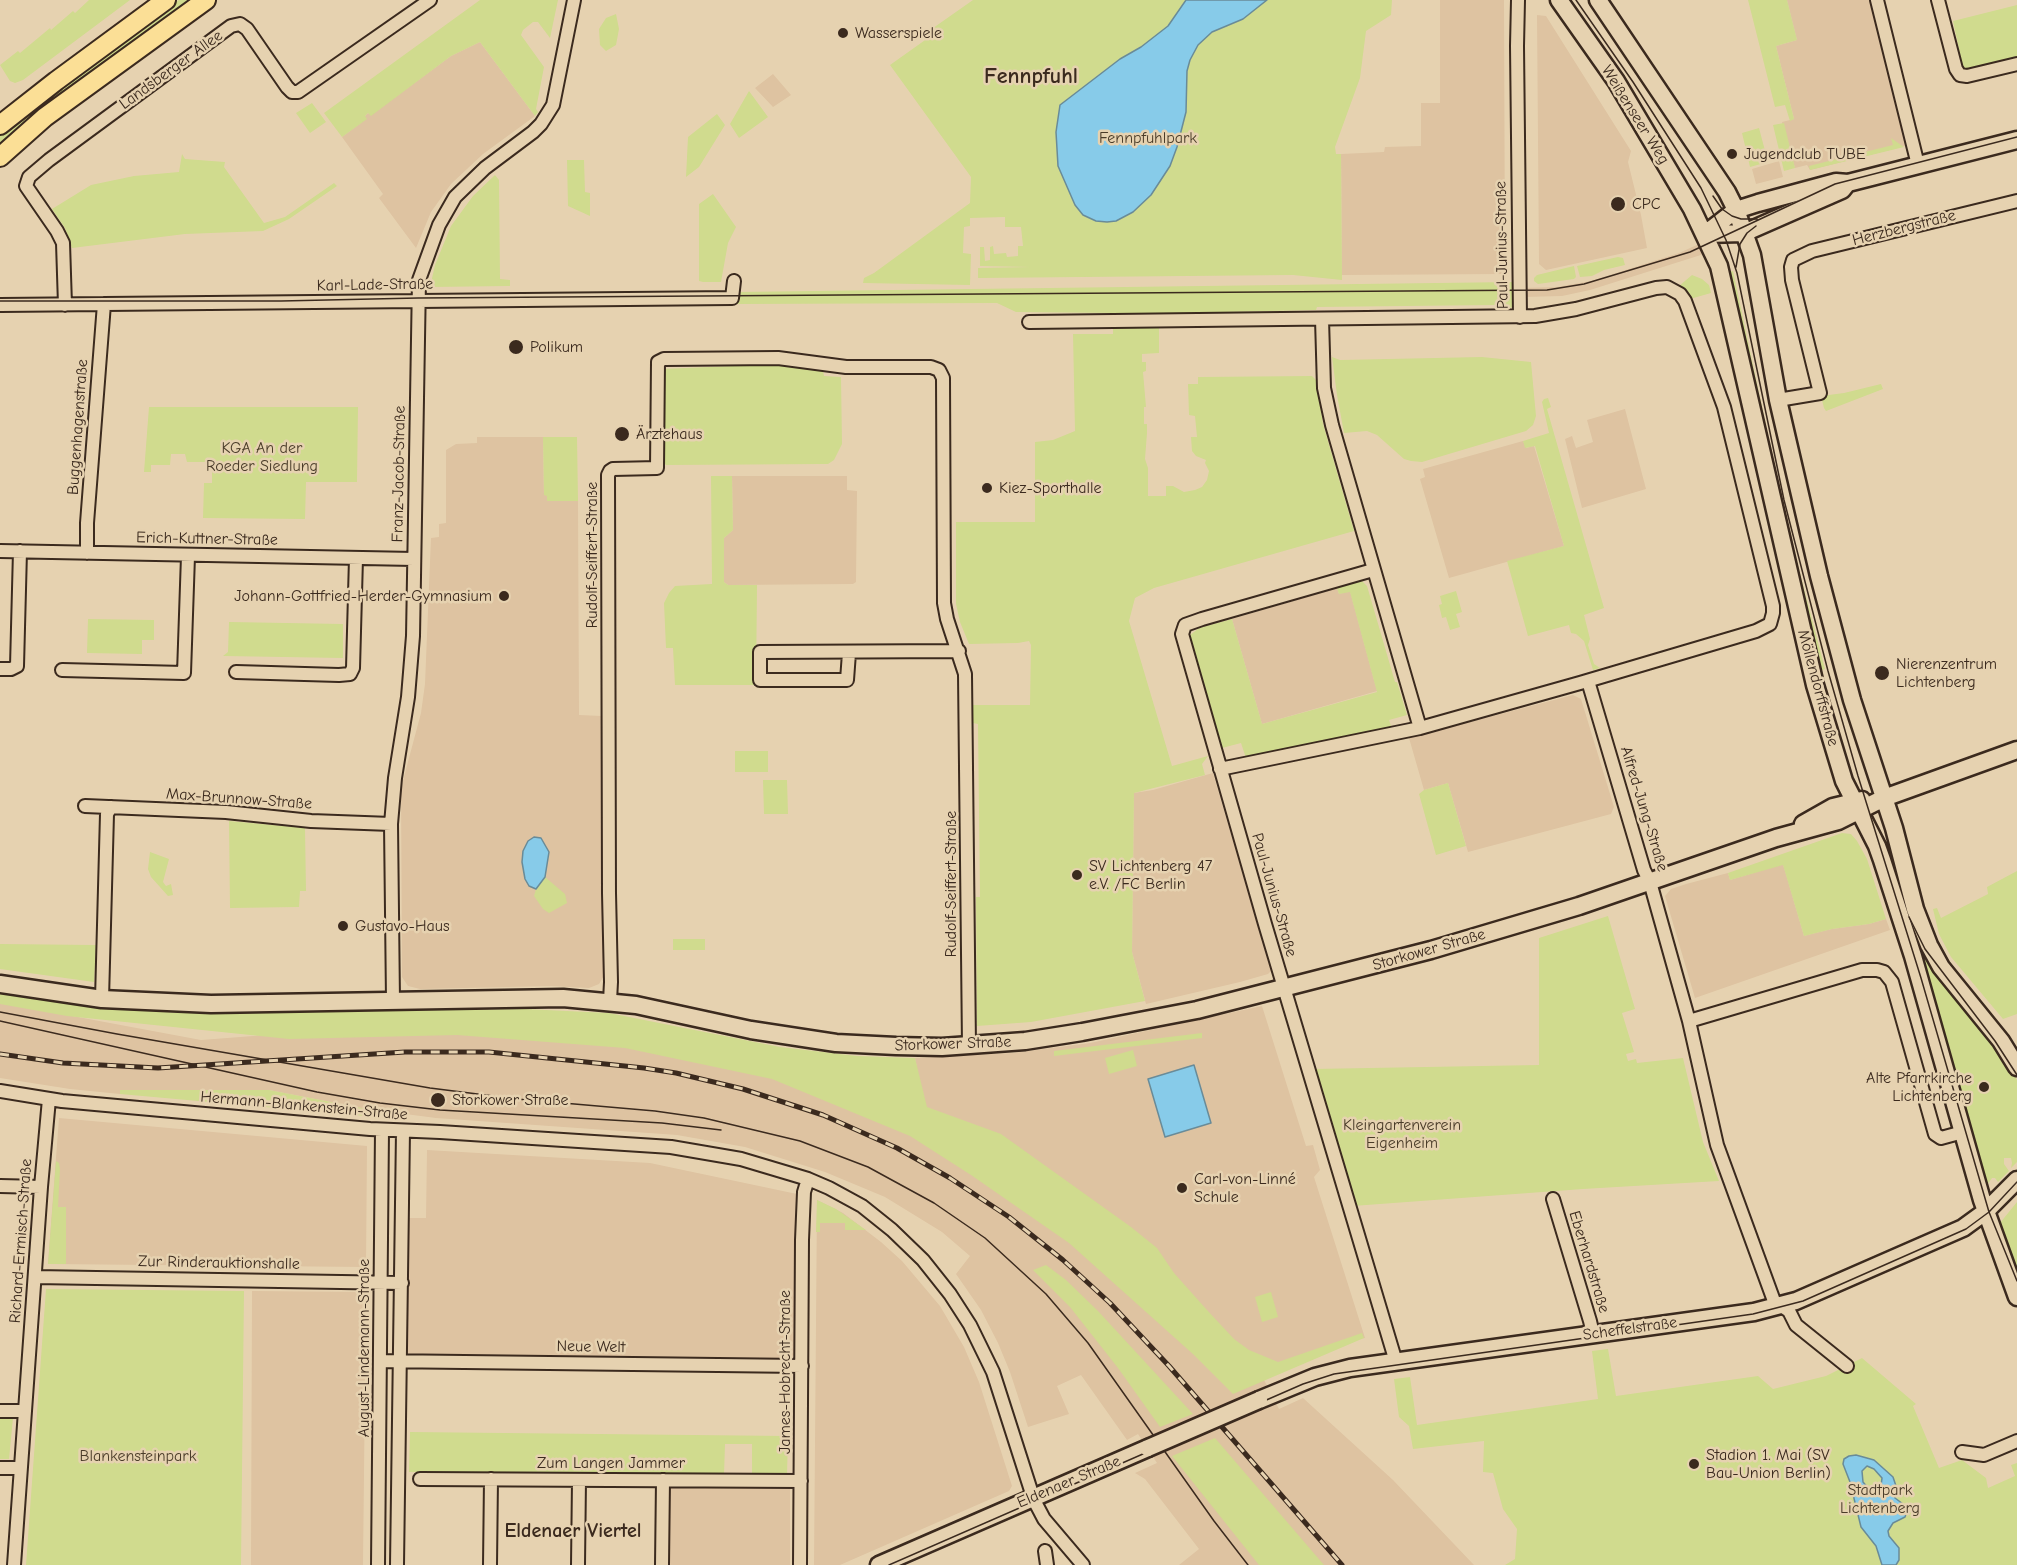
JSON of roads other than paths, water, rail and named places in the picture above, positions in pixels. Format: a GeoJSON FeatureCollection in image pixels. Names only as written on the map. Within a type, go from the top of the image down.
{"type":"FeatureCollection","features":[{"type":"Feature","properties":{"kind":"main road"},"geometry":{"type":"LineString","coordinates":[[0,125],[166,0]]}},
{"type":"Feature","properties":{"kind":"main road"},"geometry":{"type":"LineString","coordinates":[[0,157],[45,117],[206,0]]}},
{"type":"Feature","properties":{"kind":"main road","name":"Weißenseer Weg"},"geometry":{"type":"LineString","coordinates":[[1559,0],[1616,81],[1705,234]]}},
{"type":"Feature","properties":{"kind":"main road","name":"Weißenseer Weg"},"geometry":{"type":"LineString","coordinates":[[1598,0],[1727,192],[1744,233]]}},
{"type":"Feature","properties":{"kind":"main road"},"geometry":{"type":"LineString","coordinates":[[1705,234],[1736,210],[1753,204],[1836,182],[1848,183],[2017,140]]}},
{"type":"Feature","properties":{"kind":"main road"},"geometry":{"type":"LineString","coordinates":[[1705,234],[1744,233],[1842,190],[1848,183]]}},
{"type":"Feature","properties":{"kind":"main road","name":"Möllendorffstraße"},"geometry":{"type":"LineString","coordinates":[[1744,233],[1754,265],[1778,400],[1796,483],[1842,663],[1916,909],[1929,945],[1941,967],[2001,1041],[2017,1067]]}},
{"type":"Feature","properties":{"kind":"main road","name":"Möllendorffstraße"},"geometry":{"type":"LineString","coordinates":[[1705,234],[1724,282],[1813,676],[1844,781],[1882,860],[1913,956],[1985,1212],[2017,1298]]}},
{"type":"Feature","properties":{"kind":"main road","name":"Storkower Straße"},"geometry":{"type":"LineString","coordinates":[[0,984],[102,999],[211,1004],[563,998],[610,1001],[733,1027],[801,1038],[896,1047],[969,1046],[1025,1041],[1197,1010],[1431,950],[1579,906],[1781,836],[1832,823],[1856,806],[2017,750]]}},
{"type":"Feature","properties":{"kind":"main road","name":"Scheffelstraße"},"geometry":{"type":"LineString","coordinates":[[1259,1400],[1333,1372],[1754,1312],[1782,1306],[1823,1291],[1952,1234],[1985,1212],[2017,1180]]}},
{"type":"Feature","properties":{"kind":"main road","name":"Eldenaer Straße"},"geometry":{"type":"LineString","coordinates":[[879,1565],[1259,1400]]}},
{"type":"Feature","properties":{"kind":"street","name":"Landsberger Allee"},"geometry":{"type":"LineString","coordinates":[[65,305],[63,243],[26,186],[29,177],[50,159],[231,26],[240,24],[247,29],[292,92],[298,92],[415,5],[430,0]]}},
{"type":"Feature","properties":{"kind":"street","name":"Franz-Jacob-Straße"},"geometry":{"type":"LineString","coordinates":[[393,1001],[391,824],[395,778],[409,687],[413,636],[418,280],[429,247],[455,196],[485,168],[542,124],[553,105],[574,0]]}},
{"type":"Feature","properties":{"kind":"street"},"geometry":{"type":"LineString","coordinates":[[1877,0],[1918,165]]}},
{"type":"Feature","properties":{"kind":"street"},"geometry":{"type":"LineString","coordinates":[[1938,0],[1956,69],[1963,76],[2017,64]]}},
{"type":"Feature","properties":{"kind":"street","name":"Paul-Junius-Straße"},"geometry":{"type":"LineString","coordinates":[[1029,322],[1520,317],[1520,3]]}},
{"type":"Feature","properties":{"kind":"street","name":"Herzbergstraße"},"geometry":{"type":"LineString","coordinates":[[1778,400],[1820,393],[1795,293],[1791,267],[1793,260],[1812,250],[2017,201]]}},
{"type":"Feature","properties":{"kind":"street","name":"Karl-Lade-Straße"},"geometry":{"type":"LineString","coordinates":[[0,305],[732,298],[734,281]]}},
{"type":"Feature","properties":{"kind":"street","name":"Möllendorffstraße"},"geometry":{"type":"LineString","coordinates":[[1520,317],[1576,309],[1656,288],[1670,287],[1680,294],[1685,301],[1724,407],[1773,606],[1770,624],[1756,631],[1588,681]]}},
{"type":"Feature","properties":{"kind":"street","name":"Buggenhagenstraße"},"geometry":{"type":"LineString","coordinates":[[87,553],[87,523],[104,304]]}},
{"type":"Feature","properties":{"kind":"street"},"geometry":{"type":"LineString","coordinates":[[1322,319],[1322,368],[1327,405],[1420,728]]}},
{"type":"Feature","properties":{"kind":"street","name":"Rudolf-Seiffert-Straße"},"geometry":{"type":"LineString","coordinates":[[610,1001],[608,475],[613,469],[657,468],[658,362],[664,358],[778,358],[846,367],[931,367],[939,370],[943,378],[944,603],[965,674],[967,702],[969,1046]]}},
{"type":"Feature","properties":{"kind":"street","name":"Erich-Kuttner-Straße"},"geometry":{"type":"LineString","coordinates":[[0,551],[414,559]]}},
{"type":"Feature","properties":{"kind":"street"},"geometry":{"type":"LineString","coordinates":[[0,669],[11,669],[17,666],[20,551]]}},
{"type":"Feature","properties":{"kind":"street"},"geometry":{"type":"LineString","coordinates":[[62,670],[184,672],[188,556]]}},
{"type":"Feature","properties":{"kind":"street"},"geometry":{"type":"LineString","coordinates":[[236,672],[350,674],[353,668],[356,558]]}},
{"type":"Feature","properties":{"kind":"street","name":"Paul-Junius-Straße"},"geometry":{"type":"LineString","coordinates":[[1373,570],[1185,625],[1182,634],[1284,988],[1396,1362]]}},
{"type":"Feature","properties":{"kind":"street"},"geometry":{"type":"LineString","coordinates":[[849,653],[847,680],[760,680],[760,652],[959,651]]}},
{"type":"Feature","properties":{"kind":"street"},"geometry":{"type":"LineString","coordinates":[[1220,769],[1420,728],[1588,681]]}},
{"type":"Feature","properties":{"kind":"street","name":"Alfred-Jung-Straße"},"geometry":{"type":"LineString","coordinates":[[1588,681],[1645,873],[1650,882],[1689,1021],[1717,1145],[1774,1300],[1789,1311],[1796,1325],[1847,1366]]}},
{"type":"Feature","properties":{"kind":"street","name":"Max-Brunnow-Straße"},"geometry":{"type":"LineString","coordinates":[[85,806],[226,812],[311,821],[391,824]]}},
{"type":"Feature","properties":{"kind":"street"},"geometry":{"type":"LineString","coordinates":[[102,999],[106,814],[111,807]]}},
{"type":"Feature","properties":{"kind":"street"},"geometry":{"type":"LineString","coordinates":[[1689,1021],[1862,970],[1884,972],[1892,982],[1935,1134],[1941,1138],[1963,1132]]}},
{"type":"Feature","properties":{"kind":"street","name":"Hermann-Blankenstein-Straße"},"geometry":{"type":"LineString","coordinates":[[0,1091],[49,1099],[382,1130],[671,1147],[741,1159],[830,1188],[854,1202],[892,1230],[923,1260],[950,1294],[988,1359],[1033,1498],[1044,1519],[1083,1565]]}},
{"type":"Feature","properties":{"kind":"street","name":"Richard-Ermisch-Straße"},"geometry":{"type":"LineString","coordinates":[[14,1565],[49,1099]]}},
{"type":"Feature","properties":{"kind":"street","name":"August-Lindemann-Straße"},"geometry":{"type":"LineString","coordinates":[[378,1565],[382,1130]]}},
{"type":"Feature","properties":{"kind":"street"},"geometry":{"type":"LineString","coordinates":[[397,1565],[403,1131]]}},
{"type":"Feature","properties":{"kind":"street","name":"James-Hobrecht-Straße"},"geometry":{"type":"LineString","coordinates":[[800,1565],[802,1240],[804,1192],[807,1179]]}},
{"type":"Feature","properties":{"kind":"street"},"geometry":{"type":"LineString","coordinates":[[0,1186],[41,1187]]}},
{"type":"Feature","properties":{"kind":"street","name":"Eberhardstraße"},"geometry":{"type":"LineString","coordinates":[[1553,1199],[1593,1334]]}},
{"type":"Feature","properties":{"kind":"street","name":"Zur Rinderauktionshalle"},"geometry":{"type":"LineString","coordinates":[[35,1277],[402,1283]]}},
{"type":"Feature","properties":{"kind":"street","name":"Neue Welt"},"geometry":{"type":"LineString","coordinates":[[380,1361],[802,1365]]}},
{"type":"Feature","properties":{"kind":"street"},"geometry":{"type":"LineString","coordinates":[[0,1411],[25,1412]]}},
{"type":"Feature","properties":{"kind":"street"},"geometry":{"type":"LineString","coordinates":[[1962,1452],[1984,1455],[2017,1441]]}},
{"type":"Feature","properties":{"kind":"street"},"geometry":{"type":"LineString","coordinates":[[0,1468],[20,1468]]}},
{"type":"Feature","properties":{"kind":"street","name":"Zum Langen Jammer"},"geometry":{"type":"LineString","coordinates":[[420,1479],[801,1481]]}},
{"type":"Feature","properties":{"kind":"street"},"geometry":{"type":"LineString","coordinates":[[490,1565],[491,1479]]}},
{"type":"Feature","properties":{"kind":"street"},"geometry":{"type":"LineString","coordinates":[[578,1565],[579,1480]]}},
{"type":"Feature","properties":{"kind":"street"},"geometry":{"type":"LineString","coordinates":[[662,1565],[663,1480]]}},
{"type":"Feature","properties":{"kind":"street"},"geometry":{"type":"LineString","coordinates":[[1045,1551],[1047,1565]]}},
{"type":"Feature","properties":{"kind":"water","name":"Fennpfuhl"},"geometry":{"type":"Polygon","coordinates":[[[1186,0],[1267,0],[1243,19],[1212,32],[1198,45],[1187,71],[1186,112],[1177,147],[1170,166],[1151,195],[1133,212],[1116,221],[1096,221],[1083,215],[1075,205],[1058,166],[1056,132],[1060,105],[1168,26],[1186,0]]]}},
{"type":"Feature","properties":{"kind":"water"},"geometry":{"type":"Polygon","coordinates":[[[534,837],[541,838],[549,852],[545,877],[536,889],[529,886],[525,879],[522,862],[523,851],[528,841],[534,837]]]}},
{"type":"Feature","properties":{"kind":"water"},"geometry":{"type":"Polygon","coordinates":[[[1194,1065],[1211,1123],[1165,1137],[1148,1079],[1194,1065]]]}},
{"type":"Feature","properties":{"kind":"water"},"geometry":{"type":"Polygon","coordinates":[[[1856,1455],[1874,1460],[1893,1477],[1896,1486],[1895,1498],[1903,1504],[1907,1512],[1905,1517],[1893,1523],[1888,1531],[1889,1536],[1899,1548],[1899,1560],[1896,1565],[1882,1565],[1876,1546],[1861,1527],[1843,1464],[1844,1459],[1856,1455]],[[1867,1466],[1862,1471],[1863,1482],[1869,1489],[1876,1491],[1881,1486],[1882,1478],[1874,1469],[1867,1466]]]}},
{"type":"Feature","properties":{"kind":"tram line"},"geometry":{"type":"LineString","coordinates":[[1576,0],[1633,82],[1701,188],[1726,240],[1737,273],[1784,500],[1828,671],[1989,1212],[2017,1281]]}},
{"type":"Feature","properties":{"kind":"tram line"},"geometry":{"type":"LineString","coordinates":[[0,301],[281,301],[418,298],[1547,290],[1584,284],[1690,252],[1835,184],[2017,137]]}},
{"type":"Feature","properties":{"kind":"tram line"},"geometry":{"type":"LineString","coordinates":[[1713,196],[1722,209],[1732,216],[1741,219],[1757,219]]}},
{"type":"Feature","properties":{"kind":"tram line"},"geometry":{"type":"LineString","coordinates":[[1736,267],[1740,244],[1747,233],[1756,226]]}},
{"type":"Feature","properties":{"kind":"tram line"},"geometry":{"type":"LineString","coordinates":[[1909,917],[1925,949],[1995,1041],[2017,1075]]}},
{"type":"Feature","properties":{"kind":"tram line"},"geometry":{"type":"LineString","coordinates":[[0,1012],[430,1088],[704,1118],[800,1141],[868,1167],[934,1203],[985,1238],[1046,1294],[1088,1343],[1214,1521],[1248,1565]]}},
{"type":"Feature","properties":{"kind":"tram line"},"geometry":{"type":"LineString","coordinates":[[0,1021],[317,1092],[380,1103],[440,1110],[662,1123],[721,1130]]}},
{"type":"Feature","properties":{"kind":"tram line"},"geometry":{"type":"LineString","coordinates":[[889,1565],[1303,1384],[1334,1374],[1753,1314],[1803,1301],[1966,1229],[1989,1212],[2017,1182]]}},
{"type":"Feature","properties":{"kind":"railway"},"geometry":{"type":"LineString","coordinates":[[0,1054],[63,1063],[158,1068],[405,1052],[489,1052],[676,1073],[743,1089],[823,1115],[897,1148],[950,1178],[1009,1217],[1063,1260],[1110,1303],[1169,1366],[1342,1565]]}},
{"type":"Feature","properties":{"kind":"place","name":"Wasserspiele"},"geometry":{"type":"Point","coordinates":[843,33]}},
{"type":"Feature","properties":{"kind":"place","name":"Jugendclub TUBE"},"geometry":{"type":"Point","coordinates":[1732,154]}},
{"type":"Feature","properties":{"kind":"place","name":"CPC"},"geometry":{"type":"Point","coordinates":[1618,204]}},
{"type":"Feature","properties":{"kind":"place","name":"Polikum"},"geometry":{"type":"Point","coordinates":[516,347]}},
{"type":"Feature","properties":{"kind":"place","name":"Ärztehaus"},"geometry":{"type":"Point","coordinates":[622,434]}},
{"type":"Feature","properties":{"kind":"place","name":"Kiez-Sporthalle"},"geometry":{"type":"Point","coordinates":[987,488]}},
{"type":"Feature","properties":{"kind":"place","name":"Johann-Gottfried-Herder-Gymnasium"},"geometry":{"type":"Point","coordinates":[504,596]}},
{"type":"Feature","properties":{"kind":"place","name":"Nierenzentrum Lichtenberg"},"geometry":{"type":"Point","coordinates":[1882,673]}},
{"type":"Feature","properties":{"kind":"place","name":"SV Lichtenberg 47 e.V. /FC Berlin"},"geometry":{"type":"Point","coordinates":[1077,875]}},
{"type":"Feature","properties":{"kind":"place","name":"Gustavo-Haus"},"geometry":{"type":"Point","coordinates":[343,926]}},
{"type":"Feature","properties":{"kind":"place","name":"Alte Pfarrkirche Lichtenberg"},"geometry":{"type":"Point","coordinates":[1984,1087]}},
{"type":"Feature","properties":{"kind":"place","name":"Storkower Straße"},"geometry":{"type":"Point","coordinates":[438,1100]}},
{"type":"Feature","properties":{"kind":"place","name":"Carl-von-Linné Schule"},"geometry":{"type":"Point","coordinates":[1182,1188]}},
{"type":"Feature","properties":{"kind":"place","name":"Stadion 1. Mai (SV Bau-Union Berlin)"},"geometry":{"type":"Point","coordinates":[1694,1464]}},
{"type":"Feature","properties":{"kind":"district","name":"Fennpfuhl"},"geometry":{"type":"Point","coordinates":[1031,77]}},
{"type":"Feature","properties":{"kind":"district","name":"Eldenaer Viertel"},"geometry":{"type":"Point","coordinates":[573,1531]}},
{"type":"Feature","properties":{"kind":"park label","name":"Fennpfuhlpark"},"geometry":{"type":"Point","coordinates":[1148,138]}},
{"type":"Feature","properties":{"kind":"park label","name":"KGA An der Roeder Siedlung"},"geometry":{"type":"Point","coordinates":[262,457]}},
{"type":"Feature","properties":{"kind":"park label","name":"Kleingartenverein Eigenheim"},"geometry":{"type":"Point","coordinates":[1402,1134]}},
{"type":"Feature","properties":{"kind":"park label","name":"Blankensteinpark"},"geometry":{"type":"Point","coordinates":[138,1456]}},
{"type":"Feature","properties":{"kind":"park label","name":"Stadtpark Lichtenberg"},"geometry":{"type":"Point","coordinates":[1880,1499]}}]}
